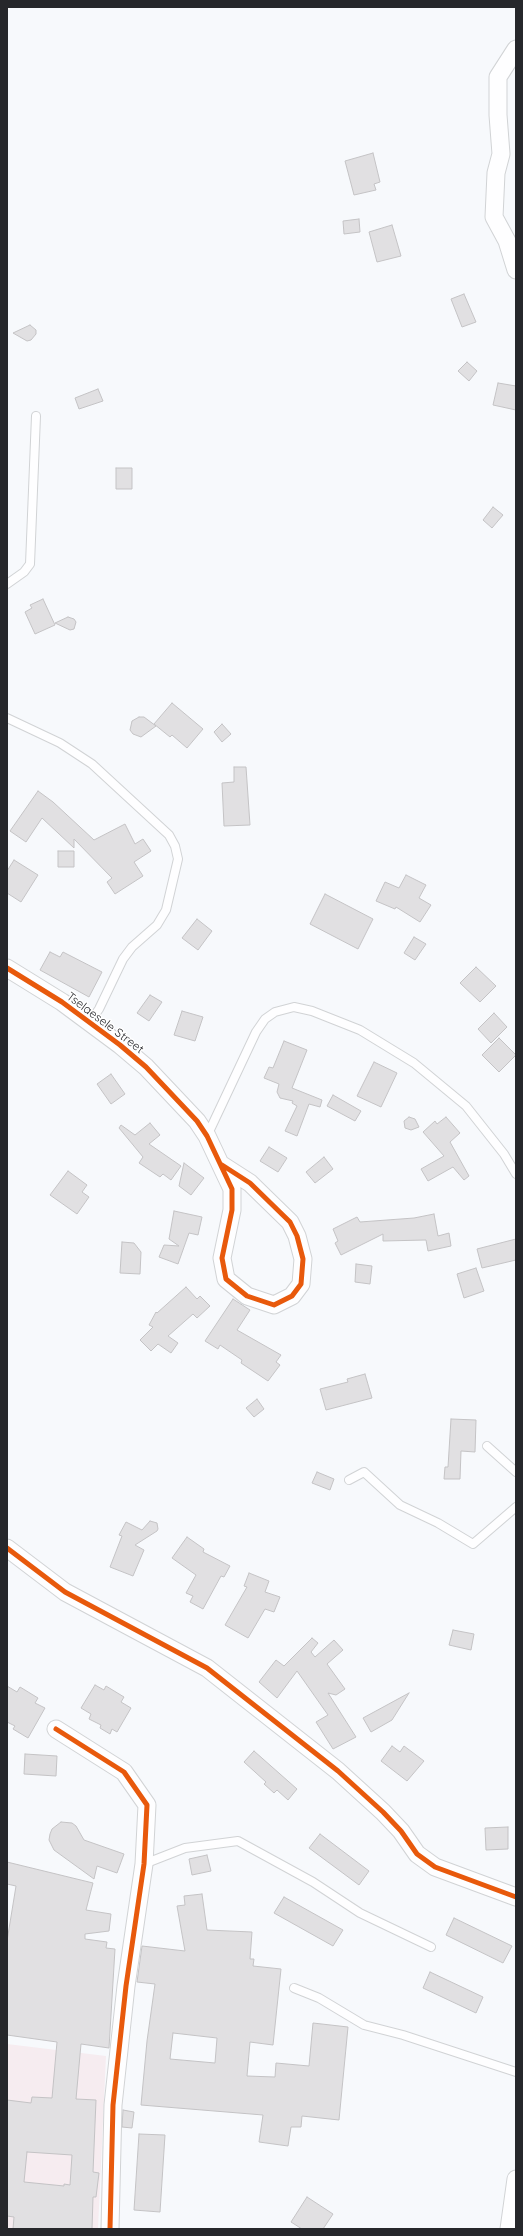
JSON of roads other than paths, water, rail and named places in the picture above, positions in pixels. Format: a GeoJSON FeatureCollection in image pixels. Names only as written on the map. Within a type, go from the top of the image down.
{"type":"FeatureCollection","features":[{"type":"Feature","properties":{"kind":"street"},"geometry":{"type":"LineString","coordinates":[[516,49],[498,77],[498,115],[501,154],[496,173],[494,217],[507,241],[516,270]]}},
{"type":"Feature","properties":{"kind":"street","name":"Tselaesele Street"},"geometry":{"type":"LineString","coordinates":[[7,968],[90,1022],[146,1067],[196,1121],[207,1136],[232,1189],[232,1210],[222,1258],[226,1279],[247,1296],[274,1305],[292,1296],[301,1284],[302,1259],[297,1236],[290,1222],[250,1183],[222,1165]]}},
{"type":"Feature","properties":{"kind":"street"},"geometry":{"type":"LineString","coordinates":[[7,1548],[65,1592],[207,1668],[338,1771],[383,1812],[401,1831],[417,1854],[436,1867],[516,1897]]}},
{"type":"Feature","properties":{"kind":"street"},"geometry":{"type":"LineString","coordinates":[[56,1729],[124,1772],[147,1804],[144,1864],[126,1986],[114,2105],[110,2229]]}},
{"type":"Feature","properties":{"kind":"street"},"geometry":{"type":"LineString","coordinates":[[509,2229],[516,2179]]}},
{"type":"Feature","properties":{"kind":"lane"},"geometry":{"type":"LineString","coordinates":[[7,584],[24,572],[30,564],[36,416]]}},
{"type":"Feature","properties":{"kind":"lane"},"geometry":{"type":"LineString","coordinates":[[7,718],[60,743],[92,764],[169,835],[175,846],[178,859],[166,910],[157,925],[132,947],[123,959],[99,1009],[90,1022]]}},
{"type":"Feature","properties":{"kind":"lane"},"geometry":{"type":"LineString","coordinates":[[207,1136],[256,1032],[265,1019],[275,1012],[294,1007],[312,1011],[360,1030],[414,1063],[466,1106],[504,1154],[516,1174]]}},
{"type":"Feature","properties":{"kind":"lane"},"geometry":{"type":"LineString","coordinates":[[487,1446],[516,1472]]}},
{"type":"Feature","properties":{"kind":"lane"},"geometry":{"type":"LineString","coordinates":[[349,1480],[364,1472],[400,1505],[438,1523],[473,1544],[516,1507]]}},
{"type":"Feature","properties":{"kind":"lane"},"geometry":{"type":"LineString","coordinates":[[144,1864],[185,1848],[238,1841],[313,1882],[360,1913],[432,1947]]}},
{"type":"Feature","properties":{"kind":"lane"},"geometry":{"type":"LineString","coordinates":[[294,1988],[319,1998],[364,2025],[403,2035],[516,2072]]}}]}
